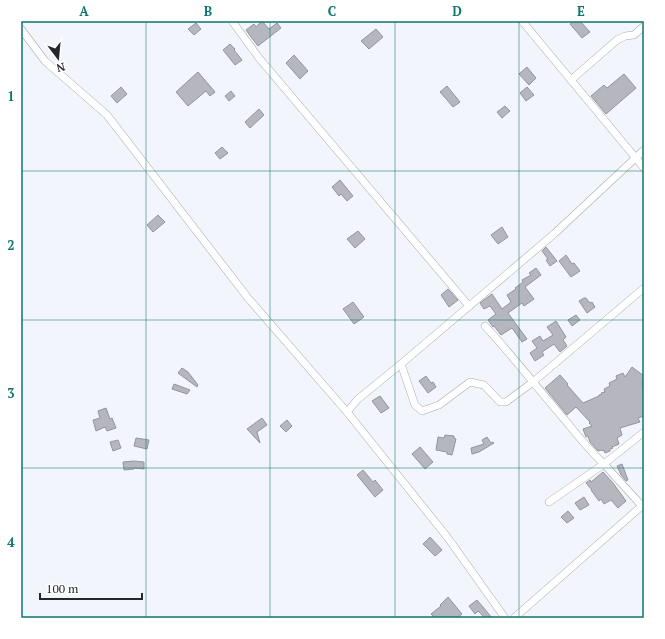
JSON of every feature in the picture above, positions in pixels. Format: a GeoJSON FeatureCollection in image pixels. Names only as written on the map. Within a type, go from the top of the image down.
{"type":"FeatureCollection","features":[{"type":"Feature","properties":{"kind":"street"},"geometry":{"type":"LineString","coordinates":[[232,21],[260,58],[469,306]]}},
{"type":"Feature","properties":{"kind":"street"},"geometry":{"type":"LineString","coordinates":[[522,21],[644,168]]}},
{"type":"Feature","properties":{"kind":"street"},"geometry":{"type":"LineString","coordinates":[[571,80],[617,40],[625,36],[634,35],[644,26]]}},
{"type":"Feature","properties":{"kind":"street"},"geometry":{"type":"LineString","coordinates":[[21,29],[44,61],[107,115],[248,298],[347,412],[448,538],[505,618]]}},
{"type":"Feature","properties":{"kind":"street"},"geometry":{"type":"LineString","coordinates":[[347,412],[358,399],[554,234],[644,150]]}},
{"type":"Feature","properties":{"kind":"street"},"geometry":{"type":"LineString","coordinates":[[401,364],[414,405],[422,411],[439,405],[470,382],[484,385],[500,402],[506,402],[533,382],[644,288]]}},
{"type":"Feature","properties":{"kind":"street"},"geometry":{"type":"LineString","coordinates":[[485,326],[504,346],[591,451],[643,505],[514,618]]}},
{"type":"Feature","properties":{"kind":"street"},"geometry":{"type":"LineString","coordinates":[[549,502],[604,464],[644,432]]}},
{"type":"Feature","properties":{"kind":"building"},"geometry":{"type":"Polygon","coordinates":[[[262,21],[269,29],[277,23],[281,28],[258,46],[246,30],[254,24],[256,27],[262,21]]]}},
{"type":"Feature","properties":{"kind":"building"},"geometry":{"type":"Polygon","coordinates":[[[573,21],[580,21],[590,32],[582,38],[570,24],[573,21]]]}},
{"type":"Feature","properties":{"kind":"building"},"geometry":{"type":"Polygon","coordinates":[[[196,23],[201,29],[194,35],[188,29],[196,23]]]}},
{"type":"Feature","properties":{"kind":"building"},"geometry":{"type":"Polygon","coordinates":[[[376,29],[383,37],[369,49],[361,41],[376,29]]]}},
{"type":"Feature","properties":{"kind":"building"},"geometry":{"type":"Polygon","coordinates":[[[230,44],[242,60],[235,65],[223,50],[230,44]]]}},
{"type":"Feature","properties":{"kind":"building"},"geometry":{"type":"Polygon","coordinates":[[[294,55],[308,71],[300,79],[286,63],[294,55]]]}},
{"type":"Feature","properties":{"kind":"building"},"geometry":{"type":"Polygon","coordinates":[[[527,67],[536,78],[529,85],[519,74],[527,67]]]}},
{"type":"Feature","properties":{"kind":"building"},"geometry":{"type":"Polygon","coordinates":[[[198,72],[215,92],[210,96],[206,91],[188,106],[176,92],[198,72]]]}},
{"type":"Feature","properties":{"kind":"building"},"geometry":{"type":"Polygon","coordinates":[[[624,74],[636,88],[606,114],[591,96],[604,85],[607,88],[624,74]]]}},
{"type":"Feature","properties":{"kind":"building"},"geometry":{"type":"Polygon","coordinates":[[[447,86],[460,102],[453,107],[440,92],[447,86]]]}},
{"type":"Feature","properties":{"kind":"building"},"geometry":{"type":"Polygon","coordinates":[[[121,87],[127,94],[117,103],[111,96],[121,87]]]}},
{"type":"Feature","properties":{"kind":"building"},"geometry":{"type":"Polygon","coordinates":[[[527,87],[534,95],[526,101],[520,93],[527,87]]]}},
{"type":"Feature","properties":{"kind":"building"},"geometry":{"type":"Polygon","coordinates":[[[231,91],[235,96],[229,101],[225,96],[231,91]]]}},
{"type":"Feature","properties":{"kind":"building"},"geometry":{"type":"Polygon","coordinates":[[[505,106],[510,111],[502,118],[497,112],[505,106]]]}},
{"type":"Feature","properties":{"kind":"building"},"geometry":{"type":"Polygon","coordinates":[[[259,109],[264,115],[250,128],[245,122],[259,109]]]}},
{"type":"Feature","properties":{"kind":"building"},"geometry":{"type":"Polygon","coordinates":[[[222,147],[228,153],[220,159],[215,153],[222,147]]]}},
{"type":"Feature","properties":{"kind":"building"},"geometry":{"type":"Polygon","coordinates":[[[340,180],[353,196],[347,201],[341,194],[339,196],[332,187],[340,180]]]}},
{"type":"Feature","properties":{"kind":"building"},"geometry":{"type":"Polygon","coordinates":[[[158,215],[165,222],[153,232],[147,225],[158,215]]]}},
{"type":"Feature","properties":{"kind":"building"},"geometry":{"type":"Polygon","coordinates":[[[502,227],[508,237],[498,244],[491,235],[502,227]]]}},
{"type":"Feature","properties":{"kind":"building"},"geometry":{"type":"Polygon","coordinates":[[[358,231],[365,239],[355,248],[347,239],[358,231]]]}},
{"type":"Feature","properties":{"kind":"building"},"geometry":{"type":"Polygon","coordinates":[[[546,247],[557,261],[550,266],[546,260],[548,259],[542,251],[546,247]]]}},
{"type":"Feature","properties":{"kind":"building"},"geometry":{"type":"Polygon","coordinates":[[[566,255],[572,264],[574,263],[580,271],[571,277],[559,261],[566,255]]]}},
{"type":"Feature","properties":{"kind":"building"},"geometry":{"type":"Polygon","coordinates":[[[536,268],[541,275],[525,287],[534,299],[524,306],[522,303],[508,313],[527,339],[522,342],[512,328],[501,335],[488,320],[496,314],[490,306],[484,309],[480,303],[492,294],[502,309],[511,302],[507,295],[516,289],[515,288],[523,282],[522,280],[531,275],[529,273],[536,268]]]}},
{"type":"Feature","properties":{"kind":"building"},"geometry":{"type":"Polygon","coordinates":[[[448,289],[458,300],[449,307],[441,295],[448,289]]]}},
{"type":"Feature","properties":{"kind":"building"},"geometry":{"type":"Polygon","coordinates":[[[586,298],[590,303],[592,302],[595,307],[587,313],[579,301],[586,298]]]}},
{"type":"Feature","properties":{"kind":"building"},"geometry":{"type":"Polygon","coordinates":[[[353,302],[364,317],[354,324],[343,309],[353,302]]]}},
{"type":"Feature","properties":{"kind":"building"},"geometry":{"type":"Polygon","coordinates":[[[576,315],[580,320],[572,326],[568,320],[576,315]]]}},
{"type":"Feature","properties":{"kind":"building"},"geometry":{"type":"Polygon","coordinates":[[[556,321],[566,337],[563,340],[567,346],[560,352],[554,344],[542,352],[544,355],[535,361],[530,353],[537,348],[532,341],[540,336],[543,341],[553,335],[547,327],[556,321]]]}},
{"type":"Feature","properties":{"kind":"building"},"geometry":{"type":"Polygon","coordinates":[[[632,367],[644,376],[644,379],[642,380],[644,383],[642,383],[644,392],[644,416],[638,418],[640,422],[620,428],[622,435],[617,438],[619,444],[612,447],[613,448],[610,449],[610,451],[605,453],[604,450],[598,451],[590,442],[588,436],[586,437],[583,429],[592,426],[589,423],[590,422],[576,407],[567,415],[545,388],[560,375],[583,403],[605,392],[604,389],[610,386],[609,383],[617,379],[616,376],[623,373],[625,377],[632,367]]]}},
{"type":"Feature","properties":{"kind":"building"},"geometry":{"type":"Polygon","coordinates":[[[182,368],[188,372],[198,385],[197,387],[178,373],[182,368]]]}},
{"type":"Feature","properties":{"kind":"building"},"geometry":{"type":"Polygon","coordinates":[[[426,376],[436,387],[428,393],[419,381],[426,376]]]}},
{"type":"Feature","properties":{"kind":"building"},"geometry":{"type":"Polygon","coordinates":[[[174,384],[190,390],[187,394],[172,389],[174,384]]]}},
{"type":"Feature","properties":{"kind":"building"},"geometry":{"type":"Polygon","coordinates":[[[380,396],[389,408],[381,413],[372,401],[380,396]]]}},
{"type":"Feature","properties":{"kind":"building"},"geometry":{"type":"Polygon","coordinates":[[[106,408],[110,419],[112,418],[116,428],[107,431],[105,427],[96,431],[93,420],[100,418],[98,411],[106,408]]]}},
{"type":"Feature","properties":{"kind":"building"},"geometry":{"type":"Polygon","coordinates":[[[262,418],[267,425],[257,432],[260,443],[247,429],[262,418]]]}},
{"type":"Feature","properties":{"kind":"building"},"geometry":{"type":"Polygon","coordinates":[[[287,420],[292,426],[286,432],[280,426],[287,420]]]}},
{"type":"Feature","properties":{"kind":"building"},"geometry":{"type":"Polygon","coordinates":[[[445,435],[454,436],[456,439],[452,455],[447,454],[447,452],[436,450],[438,437],[444,438],[445,435]]]}},
{"type":"Feature","properties":{"kind":"building"},"geometry":{"type":"Polygon","coordinates":[[[487,437],[491,443],[494,443],[479,452],[472,454],[471,448],[484,444],[482,440],[487,437]]]}},
{"type":"Feature","properties":{"kind":"building"},"geometry":{"type":"Polygon","coordinates":[[[136,438],[149,440],[147,449],[134,446],[136,438]]]}},
{"type":"Feature","properties":{"kind":"building"},"geometry":{"type":"Polygon","coordinates":[[[118,440],[121,448],[113,451],[110,442],[118,440]]]}},
{"type":"Feature","properties":{"kind":"building"},"geometry":{"type":"Polygon","coordinates":[[[420,447],[433,462],[425,469],[412,454],[420,447]]]}},
{"type":"Feature","properties":{"kind":"building"},"geometry":{"type":"Polygon","coordinates":[[[123,462],[144,462],[144,469],[134,468],[124,470],[123,462]]]}},
{"type":"Feature","properties":{"kind":"building"},"geometry":{"type":"Polygon","coordinates":[[[622,464],[628,480],[626,481],[621,475],[617,466],[622,464]]]}},
{"type":"Feature","properties":{"kind":"building"},"geometry":{"type":"Polygon","coordinates":[[[363,470],[373,482],[375,480],[383,490],[375,497],[357,475],[363,470]]]}},
{"type":"Feature","properties":{"kind":"building"},"geometry":{"type":"Polygon","coordinates":[[[603,472],[626,501],[618,508],[611,500],[604,504],[601,499],[599,501],[586,483],[590,480],[591,482],[603,472]]]}},
{"type":"Feature","properties":{"kind":"building"},"geometry":{"type":"Polygon","coordinates":[[[584,497],[589,505],[580,510],[575,503],[584,497]]]}},
{"type":"Feature","properties":{"kind":"building"},"geometry":{"type":"Polygon","coordinates":[[[568,511],[574,518],[567,523],[561,517],[568,511]]]}},
{"type":"Feature","properties":{"kind":"building"},"geometry":{"type":"Polygon","coordinates":[[[430,537],[442,550],[435,556],[423,544],[430,537]]]}},
{"type":"Feature","properties":{"kind":"building"},"geometry":{"type":"Polygon","coordinates":[[[448,597],[462,614],[457,618],[435,618],[431,614],[441,606],[440,605],[448,597]]]}},
{"type":"Feature","properties":{"kind":"building"},"geometry":{"type":"Polygon","coordinates":[[[477,600],[492,618],[485,618],[478,611],[475,614],[469,606],[477,600]]]}}]}
